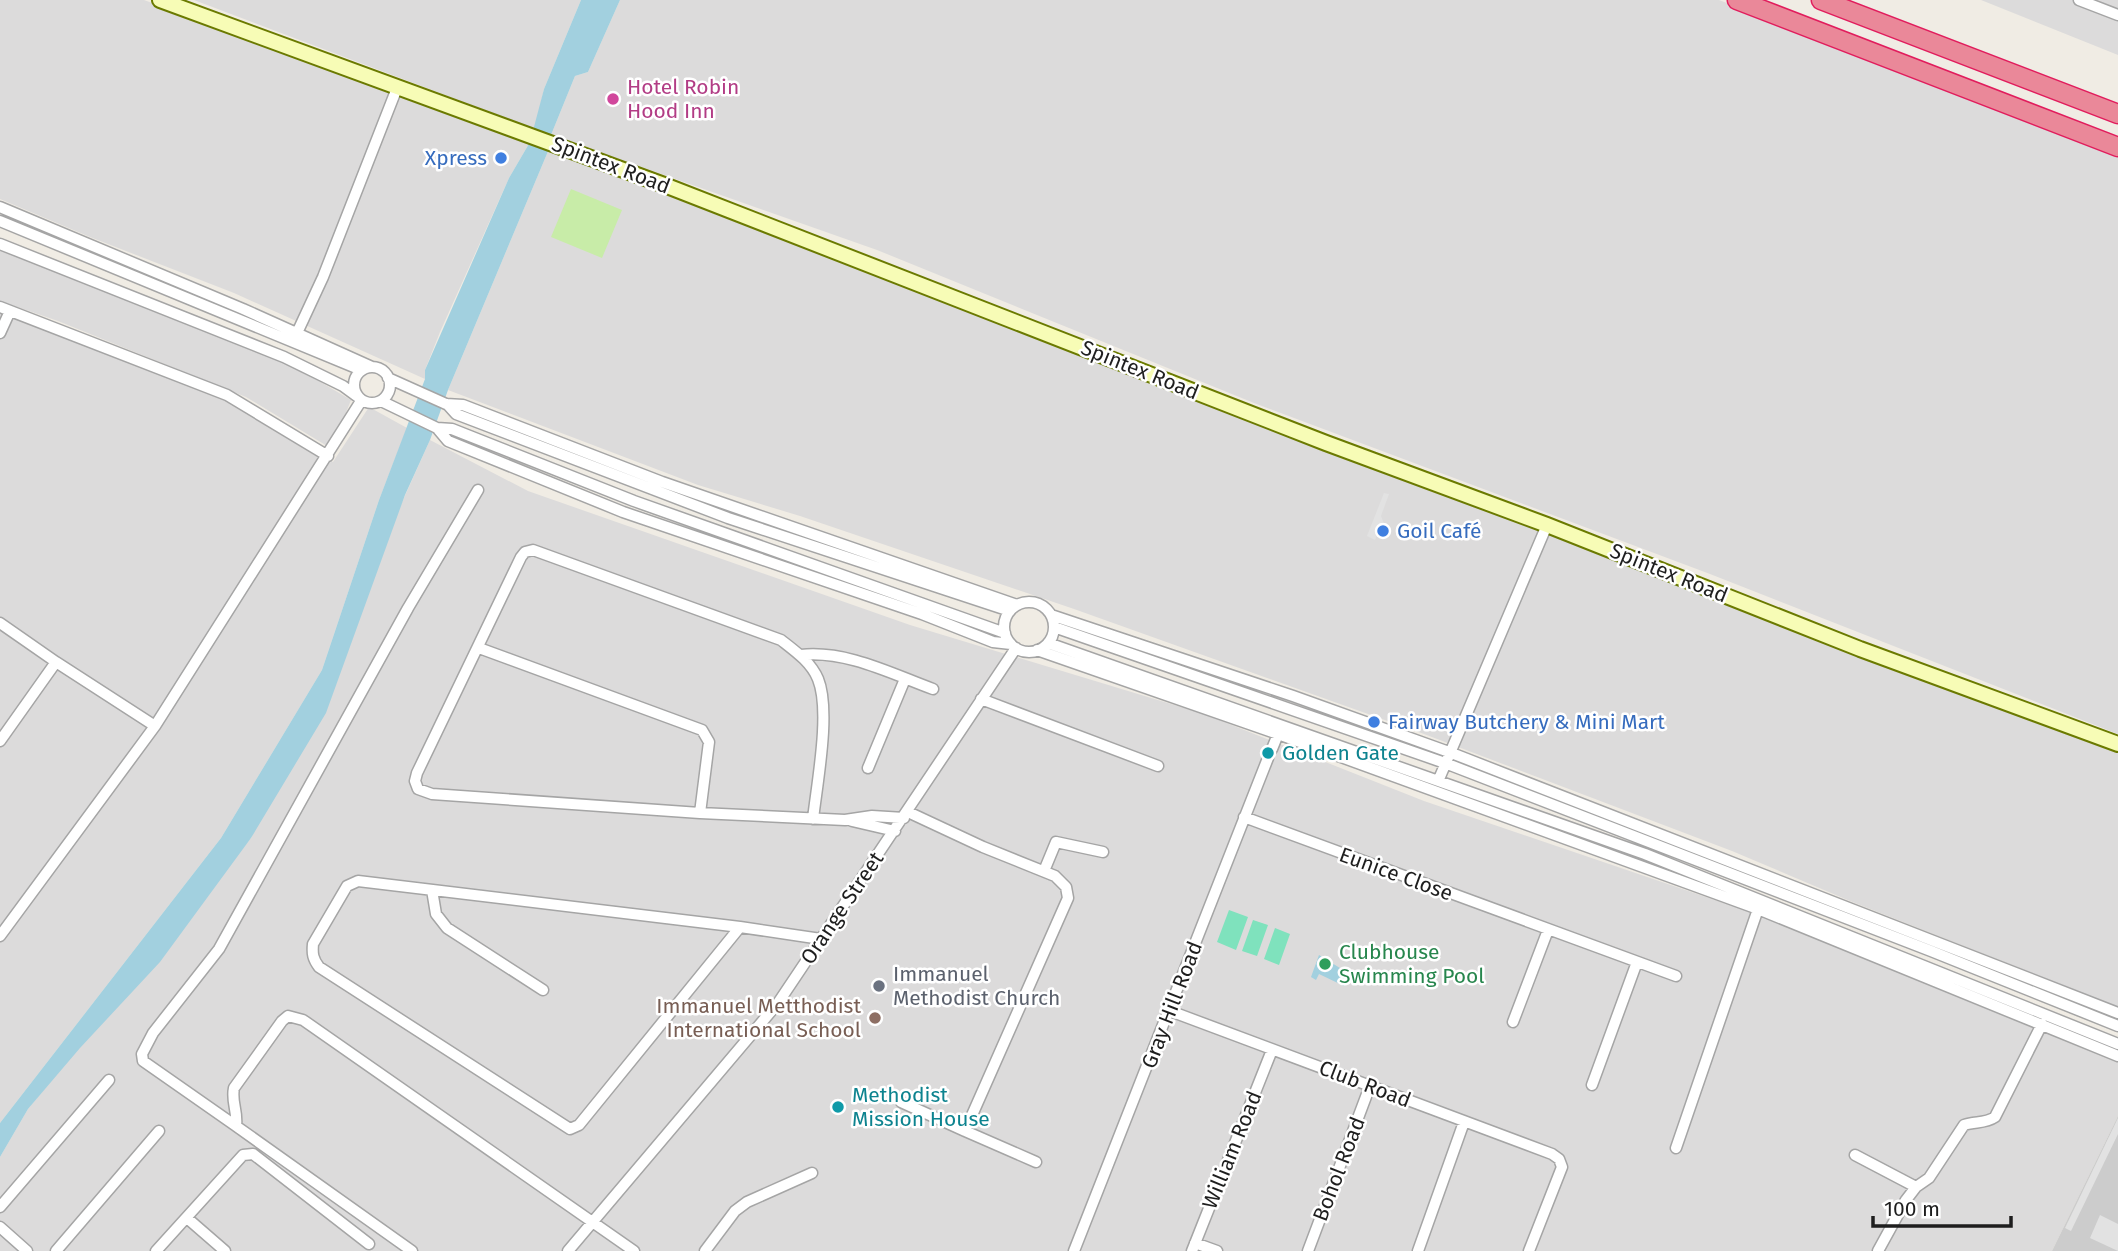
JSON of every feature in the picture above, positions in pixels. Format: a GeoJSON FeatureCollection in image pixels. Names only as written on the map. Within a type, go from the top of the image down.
{"type":"FeatureCollection","features":[{"type":"Feature","properties":{"kind":"highway"},"geometry":{"type":"LineString","coordinates":[[1737,0],[2118,147]]}},
{"type":"Feature","properties":{"kind":"highway"},"geometry":{"type":"LineString","coordinates":[[1821,0],[2118,114]]}},
{"type":"Feature","properties":{"kind":"main road","name":"Spintex Road"},"geometry":{"type":"LineString","coordinates":[[160,0],[553,143],[1326,443],[1547,525],[1860,649],[2118,744]]}},
{"type":"Feature","properties":{"kind":"street"},"geometry":{"type":"LineString","coordinates":[[2079,0],[2118,15]]}},
{"type":"Feature","properties":{"kind":"street"},"geometry":{"type":"LineString","coordinates":[[297,333],[328,265],[397,88]]}},
{"type":"Feature","properties":{"kind":"street"},"geometry":{"type":"LineString","coordinates":[[0,207],[297,333],[366,368]]}},
{"type":"Feature","properties":{"kind":"street"},"geometry":{"type":"LineString","coordinates":[[0,220],[366,368],[382,370],[388,377],[446,404],[463,405],[662,482],[1014,608],[1034,603],[1044,607],[1051,615],[1054,626],[1048,643],[1037,650]]}},
{"type":"Feature","properties":{"kind":"street"},"geometry":{"type":"LineString","coordinates":[[0,244],[284,357],[343,386],[371,404],[381,401],[388,393],[388,377]]}},
{"type":"Feature","properties":{"kind":"street"},"geometry":{"type":"LineString","coordinates":[[0,334],[5,309],[227,395],[328,456]]}},
{"type":"Feature","properties":{"kind":"street"},"geometry":{"type":"LineString","coordinates":[[360,399],[353,386],[357,374],[366,368]]}},
{"type":"Feature","properties":{"kind":"street"},"geometry":{"type":"LineString","coordinates":[[0,936],[155,726],[328,456],[360,399]]}},
{"type":"Feature","properties":{"kind":"street"},"geometry":{"type":"LineString","coordinates":[[381,401],[437,428],[452,429],[634,501],[1005,633]]}},
{"type":"Feature","properties":{"kind":"street"},"geometry":{"type":"LineString","coordinates":[[437,428],[448,442],[623,512],[922,614],[993,642],[1027,651],[1037,650],[1278,734],[1758,909],[2118,1056]]}},
{"type":"Feature","properties":{"kind":"street"},"geometry":{"type":"LineString","coordinates":[[412,1251],[151,1066],[143,1060],[142,1054],[153,1033],[219,949],[408,608],[478,490]]}},
{"type":"Feature","properties":{"kind":"street"},"geometry":{"type":"LineString","coordinates":[[1439,779],[1547,525]]}},
{"type":"Feature","properties":{"kind":"street"},"geometry":{"type":"LineString","coordinates":[[813,819],[822,737],[822,702],[818,679],[801,655],[781,640],[533,550],[525,552],[521,557],[415,781],[418,789],[432,794],[700,813],[813,819],[845,820],[906,815],[1055,876],[1066,887],[1068,898],[965,1131]]}},
{"type":"Feature","properties":{"kind":"street"},"geometry":{"type":"LineString","coordinates":[[1014,608],[1005,621],[1005,633],[1014,646]]}},
{"type":"Feature","properties":{"kind":"street"},"geometry":{"type":"LineString","coordinates":[[1051,615],[1449,752],[2118,1013]]}},
{"type":"Feature","properties":{"kind":"street"},"geometry":{"type":"LineString","coordinates":[[0,623],[155,726]]}},
{"type":"Feature","properties":{"kind":"street"},"geometry":{"type":"LineString","coordinates":[[1054,626],[1445,764],[2118,1026]]}},
{"type":"Feature","properties":{"kind":"street"},"geometry":{"type":"LineString","coordinates":[[1048,643],[1645,854],[2118,1044]]}},
{"type":"Feature","properties":{"kind":"street","name":"Orange Street"},"geometry":{"type":"LineString","coordinates":[[568,1251],[778,1003],[906,815],[1014,646]]}},
{"type":"Feature","properties":{"kind":"street"},"geometry":{"type":"LineString","coordinates":[[479,648],[702,730],[709,741],[700,813]]}},
{"type":"Feature","properties":{"kind":"street"},"geometry":{"type":"LineString","coordinates":[[801,655],[821,653],[854,661],[933,689]]}},
{"type":"Feature","properties":{"kind":"street"},"geometry":{"type":"LineString","coordinates":[[0,741],[56,662]]}},
{"type":"Feature","properties":{"kind":"street"},"geometry":{"type":"LineString","coordinates":[[868,768],[905,679]]}},
{"type":"Feature","properties":{"kind":"street"},"geometry":{"type":"LineString","coordinates":[[981,699],[1158,765]]}},
{"type":"Feature","properties":{"kind":"street","name":"Gray Hill Road"},"geometry":{"type":"LineString","coordinates":[[1073,1251],[1278,734]]}},
{"type":"Feature","properties":{"kind":"street","name":"Eunice Close"},"geometry":{"type":"LineString","coordinates":[[1244,817],[1676,976]]}},
{"type":"Feature","properties":{"kind":"street"},"geometry":{"type":"LineString","coordinates":[[845,820],[894,831]]}},
{"type":"Feature","properties":{"kind":"street"},"geometry":{"type":"LineString","coordinates":[[1044,872],[1056,842],[1103,852]]}},
{"type":"Feature","properties":{"kind":"street"},"geometry":{"type":"LineString","coordinates":[[740,927],[579,1125],[570,1129],[319,967],[314,960],[313,944],[347,886],[369,880],[432,890],[740,927],[821,939]]}},
{"type":"Feature","properties":{"kind":"street"},"geometry":{"type":"LineString","coordinates":[[432,890],[436,914],[447,928],[543,989]]}},
{"type":"Feature","properties":{"kind":"street"},"geometry":{"type":"LineString","coordinates":[[1676,1149],[1758,909]]}},
{"type":"Feature","properties":{"kind":"street"},"geometry":{"type":"LineString","coordinates":[[1513,1022],[1548,930]]}},
{"type":"Feature","properties":{"kind":"street"},"geometry":{"type":"LineString","coordinates":[[1592,1085],[1637,962]]}},
{"type":"Feature","properties":{"kind":"street","name":"Club Road"},"geometry":{"type":"LineString","coordinates":[[1170,1011],[1552,1154],[1559,1159],[1562,1167],[1529,1251]]}},
{"type":"Feature","properties":{"kind":"street"},"geometry":{"type":"LineString","coordinates":[[236,1126],[238,1112],[232,1099],[234,1088],[282,1021],[288,1016],[296,1018],[593,1220],[634,1251]]}},
{"type":"Feature","properties":{"kind":"street"},"geometry":{"type":"LineString","coordinates":[[1878,1251],[1906,1200],[1916,1187],[1929,1178],[1964,1125],[1973,1121],[1988,1122],[1995,1117],[2042,1024]]}},
{"type":"Feature","properties":{"kind":"street","name":"William Road"},"geometry":{"type":"LineString","coordinates":[[1194,1247],[1272,1050]]}},
{"type":"Feature","properties":{"kind":"street"},"geometry":{"type":"LineString","coordinates":[[0,1207],[109,1080]]}},
{"type":"Feature","properties":{"kind":"street","name":"Bohol Road"},"geometry":{"type":"LineString","coordinates":[[1308,1251],[1370,1086]]}},
{"type":"Feature","properties":{"kind":"street"},"geometry":{"type":"LineString","coordinates":[[901,1102],[1036,1162]]}},
{"type":"Feature","properties":{"kind":"street"},"geometry":{"type":"LineString","coordinates":[[1418,1251],[1464,1122]]}},
{"type":"Feature","properties":{"kind":"street"},"geometry":{"type":"LineString","coordinates":[[56,1251],[159,1131]]}},
{"type":"Feature","properties":{"kind":"street"},"geometry":{"type":"LineString","coordinates":[[156,1251],[243,1156],[253,1154],[369,1244]]}},
{"type":"Feature","properties":{"kind":"street"},"geometry":{"type":"LineString","coordinates":[[1855,1155],[1916,1187]]}},
{"type":"Feature","properties":{"kind":"street"},"geometry":{"type":"LineString","coordinates":[[705,1251],[735,1211],[747,1202],[812,1173]]}},
{"type":"Feature","properties":{"kind":"street"},"geometry":{"type":"LineString","coordinates":[[187,1218],[225,1251]]}},
{"type":"Feature","properties":{"kind":"street"},"geometry":{"type":"LineString","coordinates":[[0,1227],[27,1251]]}},
{"type":"Feature","properties":{"kind":"street"},"geometry":{"type":"LineString","coordinates":[[1194,1247],[1217,1251]]}},
{"type":"Feature","properties":{"kind":"shaded area"},"geometry":{"type":"Polygon","coordinates":[[[0,0],[144,0],[530,142],[509,178],[440,332],[425,370],[425,379],[234,293],[0,199],[0,0]]]}},
{"type":"Feature","properties":{"kind":"shaded area"},"geometry":{"type":"Polygon","coordinates":[[[194,0],[581,0],[544,89],[535,129],[194,0]]]}},
{"type":"Feature","properties":{"kind":"shaded area"},"geometry":{"type":"Polygon","coordinates":[[[620,0],[1719,0],[2118,154],[2118,734],[1710,574],[1254,403],[877,250],[551,135],[575,76],[588,72],[620,0]]]}},
{"type":"Feature","properties":{"kind":"shaded area"},"geometry":{"type":"Polygon","coordinates":[[[1981,0],[2118,0],[2118,55],[1981,0]]]}},
{"type":"Feature","properties":{"kind":"shaded area"},"geometry":{"type":"Polygon","coordinates":[[[549,149],[2118,751],[2118,1007],[1850,901],[1732,851],[1424,734],[1074,609],[800,516],[698,485],[448,390],[549,149]]]}},
{"type":"Feature","properties":{"kind":"shaded area"},"geometry":{"type":"Polygon","coordinates":[[[0,248],[295,367],[351,400],[345,415],[327,446],[246,397],[58,321],[0,301],[0,248]]]}},
{"type":"Feature","properties":{"kind":"shaded area"},"geometry":{"type":"Polygon","coordinates":[[[0,313],[241,405],[333,462],[369,407],[407,428],[379,500],[322,670],[221,838],[0,1123],[0,313]]]}},
{"type":"Feature","properties":{"kind":"shaded area"},"geometry":{"type":"Polygon","coordinates":[[[430,440],[528,491],[910,625],[1204,714],[1424,801],[1750,912],[2020,1020],[2118,1061],[2118,1116],[2052,1251],[0,1251],[0,1157],[28,1109],[251,838],[430,440]]]}},
{"type":"Feature","properties":{"kind":"shaded area"},"geometry":{"type":"Polygon","coordinates":[[[1384,493],[1389,494],[1381,516],[1383,521],[1375,540],[1367,536],[1384,493]]]}},
{"type":"Feature","properties":{"kind":"shaded area"},"geometry":{"type":"Polygon","coordinates":[[[2118,1116],[2118,1251],[2052,1251],[2118,1116]]]}},
{"type":"Feature","properties":{"kind":"shaded area"},"geometry":{"type":"Polygon","coordinates":[[[2118,1118],[2118,1134],[2071,1231],[2065,1228],[2118,1118]]]}},
{"type":"Feature","properties":{"kind":"shaded area"},"geometry":{"type":"Polygon","coordinates":[[[2100,1215],[2118,1224],[2118,1251],[2090,1238],[2100,1215]]]}},
{"type":"Feature","properties":{"kind":"green space"},"geometry":{"type":"Polygon","coordinates":[[[571,189],[622,210],[602,258],[551,237],[571,189]]]}},
{"type":"Feature","properties":{"kind":"green space"},"geometry":{"type":"Polygon","coordinates":[[[1229,910],[1248,917],[1236,950],[1217,942],[1229,910]]]}},
{"type":"Feature","properties":{"kind":"green space"},"geometry":{"type":"Polygon","coordinates":[[[1253,920],[1268,925],[1257,956],[1242,951],[1253,920]]]}},
{"type":"Feature","properties":{"kind":"green space"},"geometry":{"type":"Polygon","coordinates":[[[1275,928],[1290,934],[1279,965],[1264,959],[1275,928]]]}},
{"type":"Feature","properties":{"kind":"water"},"geometry":{"type":"Polygon","coordinates":[[[581,0],[620,0],[588,72],[575,76],[551,135],[549,149],[405,495],[326,713],[251,838],[160,962],[28,1109],[0,1157],[0,1123],[221,838],[322,670],[379,500],[425,379],[425,370],[509,178],[530,142],[544,89],[581,0]]]}},
{"type":"Feature","properties":{"kind":"water","name":"Clubhouse Swimming Pool"},"geometry":{"type":"Polygon","coordinates":[[[1319,955],[1348,973],[1344,986],[1319,974],[1316,980],[1311,977],[1319,955]]]}},
{"type":"Feature","properties":{"kind":"place","name":"Hotel Robin Hood Inn"},"geometry":{"type":"Point","coordinates":[613,99]}},
{"type":"Feature","properties":{"kind":"place","name":"Xpress"},"geometry":{"type":"Point","coordinates":[501,158]}},
{"type":"Feature","properties":{"kind":"place","name":"Goil Café"},"geometry":{"type":"Point","coordinates":[1383,531]}},
{"type":"Feature","properties":{"kind":"place","name":"Fairway Butchery & Mini Mart"},"geometry":{"type":"Point","coordinates":[1374,722]}},
{"type":"Feature","properties":{"kind":"place","name":"Golden Gate"},"geometry":{"type":"Point","coordinates":[1268,753]}},
{"type":"Feature","properties":{"kind":"place","name":"Clubhouse Swimming Pool"},"geometry":{"type":"Point","coordinates":[1325,964]}},
{"type":"Feature","properties":{"kind":"place","name":"Immanuel Methodist Church"},"geometry":{"type":"Point","coordinates":[879,986]}},
{"type":"Feature","properties":{"kind":"place","name":"Immanuel Metthodist International School"},"geometry":{"type":"Point","coordinates":[875,1018]}},
{"type":"Feature","properties":{"kind":"place","name":"Methodist Mission House"},"geometry":{"type":"Point","coordinates":[838,1107]}}]}
